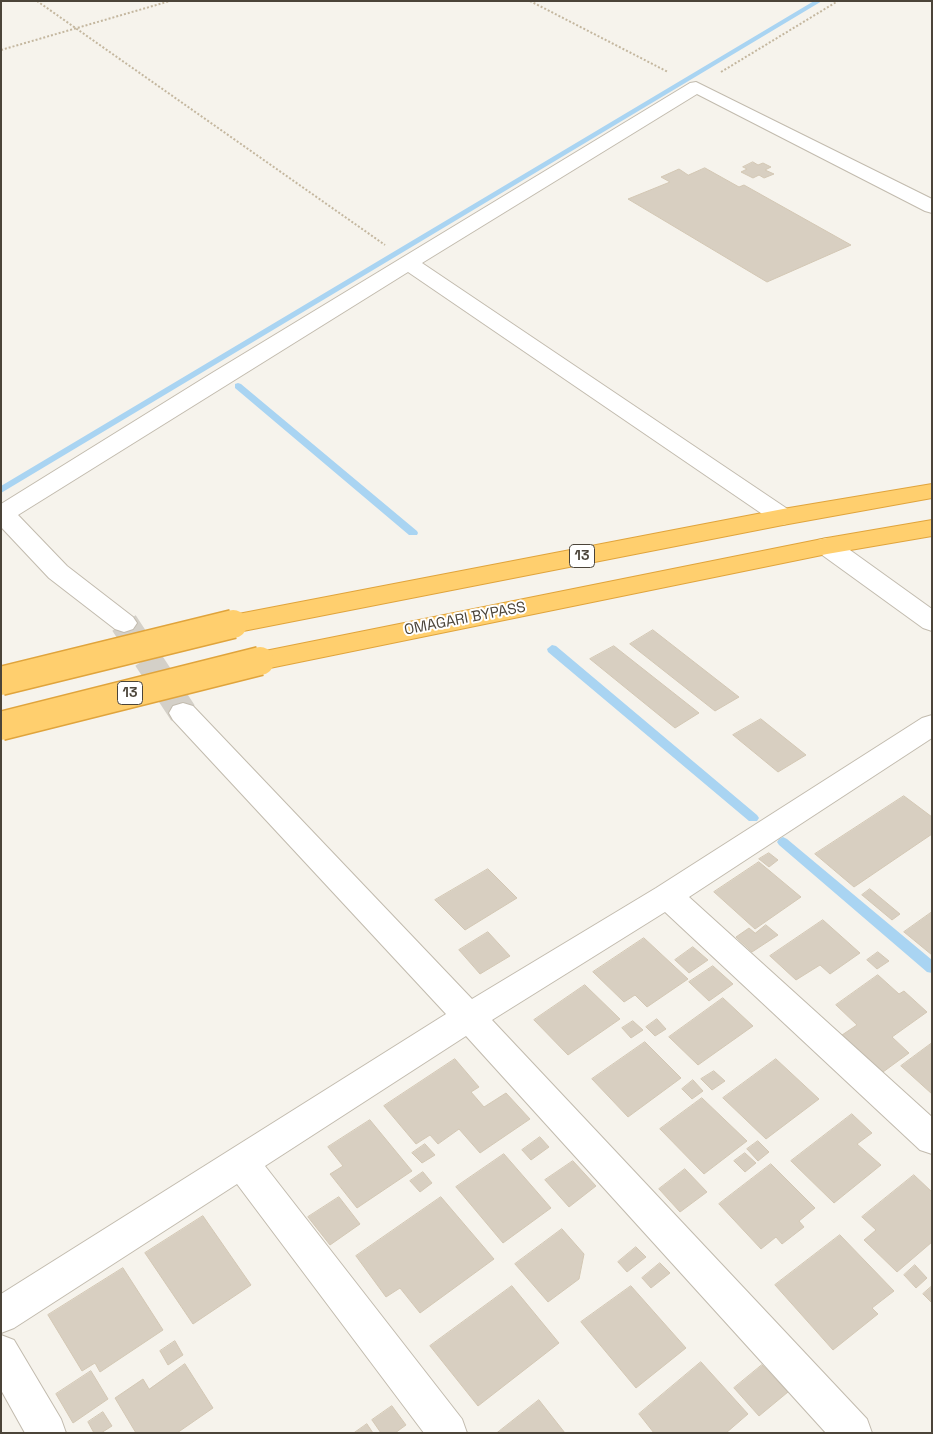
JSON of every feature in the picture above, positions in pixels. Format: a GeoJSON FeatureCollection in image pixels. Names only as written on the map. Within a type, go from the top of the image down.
{"type":"FeatureCollection","features":[{"type":"Feature","properties":{"kind":"highway","name":"13"},"geometry":{"type":"LineString","coordinates":[[1,681],[232,624],[783,517],[932,492]]}},
{"type":"Feature","properties":{"kind":"highway","name":"OMAGARI BYPASS"},"geometry":{"type":"LineString","coordinates":[[1,726],[260,661],[827,546],[932,528]]}},
{"type":"Feature","properties":{"kind":"street"},"geometry":{"type":"LineString","coordinates":[[124,623],[58,572],[3,514],[220,378],[696,87],[932,207]]}},
{"type":"Feature","properties":{"kind":"street"},"geometry":{"type":"LineString","coordinates":[[409,263],[783,517]]}},
{"type":"Feature","properties":{"kind":"street"},"geometry":{"type":"LineString","coordinates":[[827,546],[932,622]]}},
{"type":"Feature","properties":{"kind":"street"},"geometry":{"type":"LineString","coordinates":[[183,713],[469,1017],[853,1433]]}},
{"type":"Feature","properties":{"kind":"street"},"geometry":{"type":"LineString","coordinates":[[1,1315],[469,1017],[667,896],[932,724]]}},
{"type":"Feature","properties":{"kind":"street"},"geometry":{"type":"LineString","coordinates":[[667,896],[932,1139]]}},
{"type":"Feature","properties":{"kind":"street"},"geometry":{"type":"LineString","coordinates":[[241,1162],[448,1433]]}},
{"type":"Feature","properties":{"kind":"street"},"geometry":{"type":"LineString","coordinates":[[1,1353],[47,1433]]}},
{"type":"Feature","properties":{"kind":"path"},"geometry":{"type":"LineString","coordinates":[[37,1],[392,250]]}},
{"type":"Feature","properties":{"kind":"path"},"geometry":{"type":"LineString","coordinates":[[1,50],[170,1]]}},
{"type":"Feature","properties":{"kind":"path"},"geometry":{"type":"LineString","coordinates":[[530,1],[674,76]]}},
{"type":"Feature","properties":{"kind":"path"},"geometry":{"type":"LineString","coordinates":[[696,87],[838,1]]}},
{"type":"Feature","properties":{"kind":"building"},"geometry":{"type":"Polygon","coordinates":[[[753,162],[758,165],[763,163],[771,167],[765,170],[774,174],[764,178],[759,175],[753,178],[741,172],[747,169],[743,167],[753,162]]]}},
{"type":"Feature","properties":{"kind":"building"},"geometry":{"type":"Polygon","coordinates":[[[705,168],[739,187],[744,185],[851,245],[767,282],[628,199],[670,182],[661,177],[679,169],[688,175],[705,168]]]}},
{"type":"Feature","properties":{"kind":"building"},"geometry":{"type":"Polygon","coordinates":[[[653,630],[739,697],[715,711],[630,644],[653,630]]]}},
{"type":"Feature","properties":{"kind":"building"},"geometry":{"type":"Polygon","coordinates":[[[614,646],[699,713],[675,728],[590,659],[614,646]]]}},
{"type":"Feature","properties":{"kind":"building"},"geometry":{"type":"Polygon","coordinates":[[[761,719],[806,755],[778,772],[733,735],[761,719]]]}},
{"type":"Feature","properties":{"kind":"building"},"geometry":{"type":"Polygon","coordinates":[[[904,796],[932,817],[932,834],[854,887],[815,854],[904,796]]]}},
{"type":"Feature","properties":{"kind":"building"},"geometry":{"type":"Polygon","coordinates":[[[769,853],[778,860],[769,867],[759,859],[769,853]]]}},
{"type":"Feature","properties":{"kind":"building"},"geometry":{"type":"Polygon","coordinates":[[[759,862],[801,897],[755,929],[714,892],[759,862]]]}},
{"type":"Feature","properties":{"kind":"building"},"geometry":{"type":"Polygon","coordinates":[[[488,869],[517,898],[465,930],[435,900],[488,869]]]}},
{"type":"Feature","properties":{"kind":"building"},"geometry":{"type":"Polygon","coordinates":[[[870,889],[900,914],[892,920],[862,895],[870,889]]]}},
{"type":"Feature","properties":{"kind":"building"},"geometry":{"type":"Polygon","coordinates":[[[932,912],[932,955],[904,932],[932,912]]]}},
{"type":"Feature","properties":{"kind":"building"},"geometry":{"type":"Polygon","coordinates":[[[823,920],[860,953],[830,974],[820,965],[796,980],[770,956],[823,920]]]}},
{"type":"Feature","properties":{"kind":"building"},"geometry":{"type":"Polygon","coordinates":[[[766,925],[778,935],[752,952],[736,937],[749,928],[755,933],[766,925]]]}},
{"type":"Feature","properties":{"kind":"building"},"geometry":{"type":"Polygon","coordinates":[[[488,932],[510,956],[480,974],[459,950],[488,932]]]}},
{"type":"Feature","properties":{"kind":"building"},"geometry":{"type":"Polygon","coordinates":[[[644,938],[688,979],[647,1007],[635,995],[624,1002],[593,972],[644,938]]]}},
{"type":"Feature","properties":{"kind":"building"},"geometry":{"type":"Polygon","coordinates":[[[693,947],[708,960],[689,973],[675,960],[693,947]]]}},
{"type":"Feature","properties":{"kind":"building"},"geometry":{"type":"Polygon","coordinates":[[[878,952],[889,961],[877,969],[867,960],[878,952]]]}},
{"type":"Feature","properties":{"kind":"building"},"geometry":{"type":"Polygon","coordinates":[[[713,966],[733,984],[709,1001],[689,982],[713,966]]]}},
{"type":"Feature","properties":{"kind":"building"},"geometry":{"type":"Polygon","coordinates":[[[878,975],[899,994],[904,991],[927,1012],[892,1037],[909,1053],[883,1072],[842,1035],[857,1025],[836,1005],[878,975]]]}},
{"type":"Feature","properties":{"kind":"building"},"geometry":{"type":"Polygon","coordinates":[[[585,985],[620,1019],[568,1055],[534,1020],[585,985]]]}},
{"type":"Feature","properties":{"kind":"building"},"geometry":{"type":"Polygon","coordinates":[[[723,998],[753,1026],[698,1065],[669,1037],[723,998]]]}},
{"type":"Feature","properties":{"kind":"building"},"geometry":{"type":"Polygon","coordinates":[[[657,1019],[666,1029],[655,1036],[646,1027],[657,1019]]]}},
{"type":"Feature","properties":{"kind":"building"},"geometry":{"type":"Polygon","coordinates":[[[633,1021],[643,1030],[631,1038],[622,1028],[633,1021]]]}},
{"type":"Feature","properties":{"kind":"building"},"geometry":{"type":"Polygon","coordinates":[[[645,1042],[681,1078],[628,1117],[592,1079],[645,1042]]]}},
{"type":"Feature","properties":{"kind":"building"},"geometry":{"type":"Polygon","coordinates":[[[932,1043],[932,1094],[901,1066],[932,1043]]]}},
{"type":"Feature","properties":{"kind":"building"},"geometry":{"type":"Polygon","coordinates":[[[455,1059],[479,1087],[471,1092],[484,1107],[506,1093],[530,1119],[480,1153],[459,1129],[438,1144],[430,1135],[416,1144],[384,1106],[455,1059]]]}},
{"type":"Feature","properties":{"kind":"building"},"geometry":{"type":"Polygon","coordinates":[[[776,1059],[819,1099],[766,1139],[723,1098],[776,1059]]]}},
{"type":"Feature","properties":{"kind":"building"},"geometry":{"type":"Polygon","coordinates":[[[714,1071],[725,1081],[712,1090],[701,1079],[714,1071]]]}},
{"type":"Feature","properties":{"kind":"building"},"geometry":{"type":"Polygon","coordinates":[[[693,1080],[703,1091],[692,1099],[682,1089],[693,1080]]]}},
{"type":"Feature","properties":{"kind":"building"},"geometry":{"type":"Polygon","coordinates":[[[702,1098],[747,1141],[704,1174],[660,1129],[702,1098]]]}},
{"type":"Feature","properties":{"kind":"building"},"geometry":{"type":"Polygon","coordinates":[[[852,1114],[872,1133],[857,1144],[881,1165],[834,1203],[791,1161],[852,1114]]]}},
{"type":"Feature","properties":{"kind":"building"},"geometry":{"type":"Polygon","coordinates":[[[370,1120],[412,1171],[357,1208],[330,1174],[343,1166],[328,1147],[370,1120]]]}},
{"type":"Feature","properties":{"kind":"building"},"geometry":{"type":"Polygon","coordinates":[[[540,1137],[549,1147],[531,1160],[522,1150],[540,1137]]]}},
{"type":"Feature","properties":{"kind":"building"},"geometry":{"type":"Polygon","coordinates":[[[758,1141],[769,1152],[758,1161],[747,1149],[758,1141]]]}},
{"type":"Feature","properties":{"kind":"building"},"geometry":{"type":"Polygon","coordinates":[[[425,1144],[435,1155],[422,1163],[412,1153],[425,1144]]]}},
{"type":"Feature","properties":{"kind":"building"},"geometry":{"type":"Polygon","coordinates":[[[745,1153],[756,1163],[745,1172],[734,1161],[745,1153]]]}},
{"type":"Feature","properties":{"kind":"building"},"geometry":{"type":"Polygon","coordinates":[[[504,1154],[551,1208],[503,1243],[456,1187],[504,1154]]]}},
{"type":"Feature","properties":{"kind":"building"},"geometry":{"type":"Polygon","coordinates":[[[573,1161],[596,1186],[569,1207],[545,1180],[573,1161]]]}},
{"type":"Feature","properties":{"kind":"building"},"geometry":{"type":"Polygon","coordinates":[[[771,1164],[815,1208],[799,1221],[804,1227],[782,1244],[776,1237],[761,1249],[719,1204],[771,1164]]]}},
{"type":"Feature","properties":{"kind":"building"},"geometry":{"type":"Polygon","coordinates":[[[685,1169],[707,1192],[680,1212],[659,1189],[685,1169]]]}},
{"type":"Feature","properties":{"kind":"building"},"geometry":{"type":"Polygon","coordinates":[[[423,1172],[432,1183],[420,1192],[410,1181],[423,1172]]]}},
{"type":"Feature","properties":{"kind":"building"},"geometry":{"type":"Polygon","coordinates":[[[914,1175],[932,1192],[932,1242],[897,1272],[864,1240],[876,1230],[862,1217],[914,1175]]]}},
{"type":"Feature","properties":{"kind":"building"},"geometry":{"type":"Polygon","coordinates":[[[339,1197],[360,1224],[330,1245],[308,1217],[339,1197]]]}},
{"type":"Feature","properties":{"kind":"building"},"geometry":{"type":"Polygon","coordinates":[[[441,1197],[494,1259],[420,1313],[400,1288],[386,1297],[356,1256],[441,1197]]]}},
{"type":"Feature","properties":{"kind":"building"},"geometry":{"type":"Polygon","coordinates":[[[203,1216],[251,1285],[193,1324],[145,1253],[203,1216]]]}},
{"type":"Feature","properties":{"kind":"building"},"geometry":{"type":"Polygon","coordinates":[[[562,1229],[584,1254],[579,1279],[548,1302],[515,1264],[562,1229]]]}},
{"type":"Feature","properties":{"kind":"building"},"geometry":{"type":"Polygon","coordinates":[[[840,1235],[894,1291],[872,1308],[878,1314],[833,1350],[775,1285],[840,1235]]]}},
{"type":"Feature","properties":{"kind":"building"},"geometry":{"type":"Polygon","coordinates":[[[636,1247],[646,1257],[627,1272],[618,1262],[636,1247]]]}},
{"type":"Feature","properties":{"kind":"building"},"geometry":{"type":"Polygon","coordinates":[[[660,1263],[670,1273],[651,1288],[642,1278],[660,1263]]]}},
{"type":"Feature","properties":{"kind":"building"},"geometry":{"type":"Polygon","coordinates":[[[915,1265],[927,1278],[916,1288],[904,1275],[915,1265]]]}},
{"type":"Feature","properties":{"kind":"building"},"geometry":{"type":"Polygon","coordinates":[[[123,1268],[163,1330],[100,1372],[95,1363],[82,1371],[48,1315],[123,1268]]]}},
{"type":"Feature","properties":{"kind":"building"},"geometry":{"type":"Polygon","coordinates":[[[512,1286],[559,1343],[478,1406],[430,1346],[512,1286]]]}},
{"type":"Feature","properties":{"kind":"building"},"geometry":{"type":"Polygon","coordinates":[[[631,1286],[686,1348],[636,1388],[581,1322],[631,1286]]]}},
{"type":"Feature","properties":{"kind":"building"},"geometry":{"type":"Polygon","coordinates":[[[932,1286],[932,1303],[923,1294],[932,1286]]]}},
{"type":"Feature","properties":{"kind":"building"},"geometry":{"type":"Polygon","coordinates":[[[175,1341],[183,1355],[168,1365],[160,1351],[175,1341]]]}},
{"type":"Feature","properties":{"kind":"building"},"geometry":{"type":"Polygon","coordinates":[[[701,1362],[748,1414],[726,1433],[654,1433],[639,1414],[701,1362]]]}},
{"type":"Feature","properties":{"kind":"building"},"geometry":{"type":"Polygon","coordinates":[[[185,1364],[213,1408],[177,1433],[136,1433],[115,1398],[143,1379],[149,1389],[185,1364]]]}},
{"type":"Feature","properties":{"kind":"building"},"geometry":{"type":"Polygon","coordinates":[[[762,1365],[788,1392],[759,1416],[734,1388],[762,1365]]]}},
{"type":"Feature","properties":{"kind":"building"},"geometry":{"type":"Polygon","coordinates":[[[91,1371],[108,1399],[73,1423],[56,1394],[91,1371]]]}},
{"type":"Feature","properties":{"kind":"building"},"geometry":{"type":"Polygon","coordinates":[[[539,1400],[565,1433],[497,1433],[539,1400]]]}},
{"type":"Feature","properties":{"kind":"building"},"geometry":{"type":"Polygon","coordinates":[[[392,1406],[406,1425],[395,1433],[381,1433],[372,1420],[392,1406]]]}},
{"type":"Feature","properties":{"kind":"building"},"geometry":{"type":"Polygon","coordinates":[[[103,1412],[112,1426],[101,1433],[94,1433],[88,1422],[103,1412]]]}},
{"type":"Feature","properties":{"kind":"building"},"geometry":{"type":"Polygon","coordinates":[[[367,1424],[373,1433],[354,1433],[367,1424]]]}},
{"type":"Feature","properties":{"kind":"waterway"},"geometry":{"type":"LineString","coordinates":[[1,490],[819,1]]}},
{"type":"Feature","properties":{"kind":"waterway"},"geometry":{"type":"LineString","coordinates":[[238,386],[413,533]]}},
{"type":"Feature","properties":{"kind":"waterway"},"geometry":{"type":"LineString","coordinates":[[552,649],[753,818]]}},
{"type":"Feature","properties":{"kind":"waterway"},"geometry":{"type":"LineString","coordinates":[[783,842],[932,968]]}},
{"type":"Feature","properties":{"kind":"tunnel"},"geometry":{"type":"LineString","coordinates":[[124,623],[183,713]]}}]}
